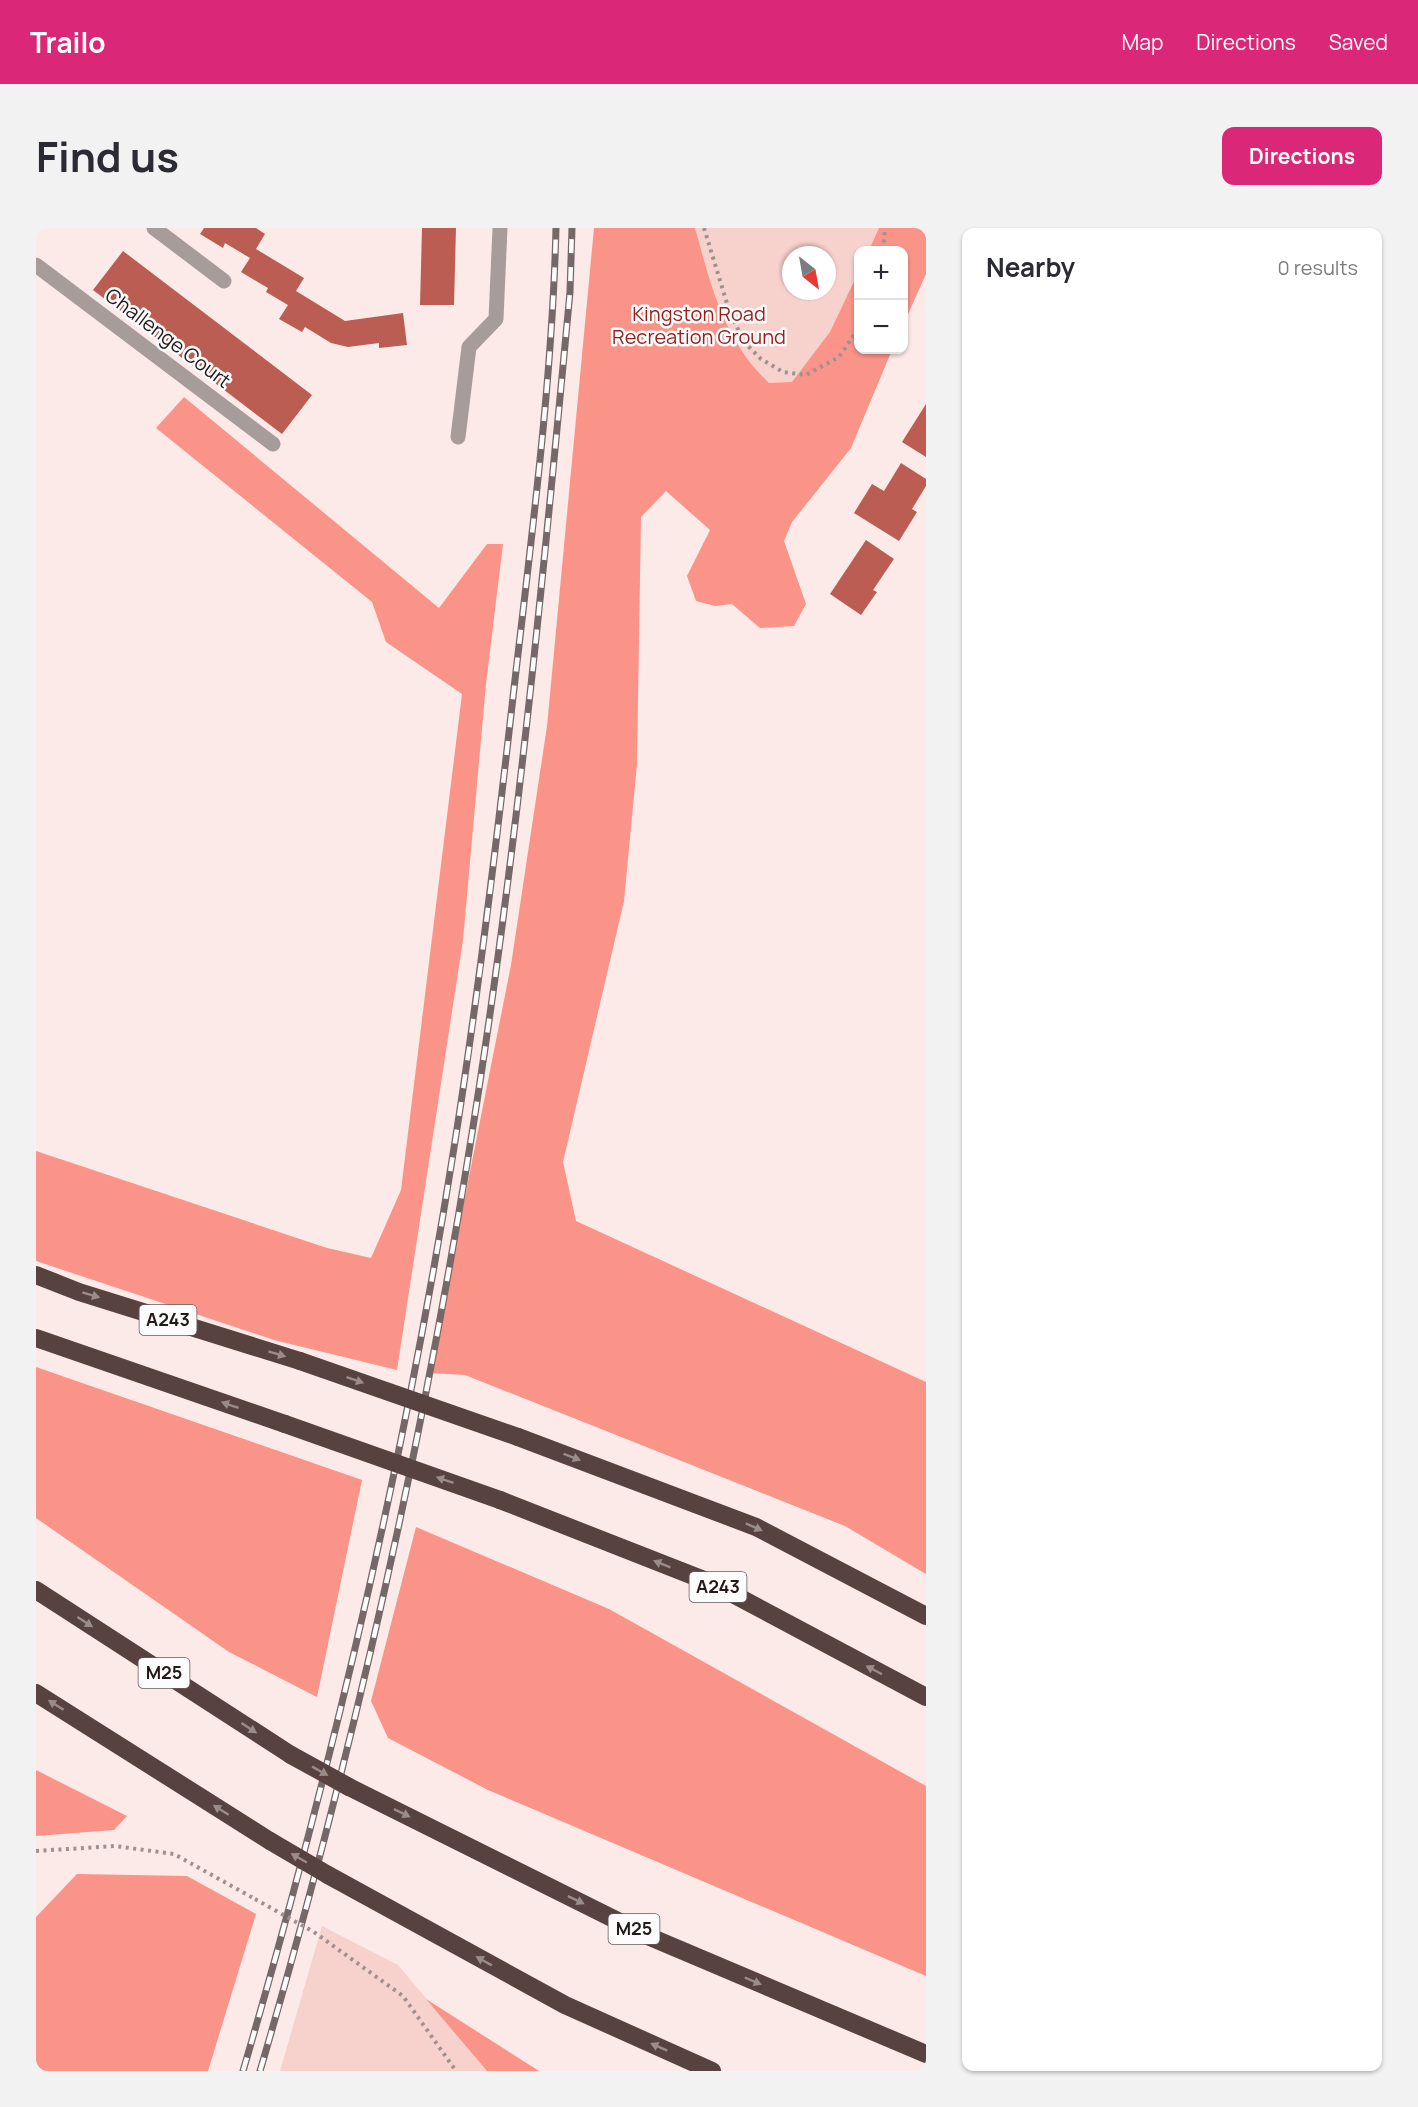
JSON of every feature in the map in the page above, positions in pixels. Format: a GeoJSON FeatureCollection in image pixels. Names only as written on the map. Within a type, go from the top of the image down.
{"type":"FeatureCollection","features":[{"type":"Feature","properties":{"kind":"highway","name":"A243"},"geometry":{"type":"LineString","coordinates":[[36,1275],[300,1361],[518,1437],[756,1527],[926,1616]]}},
{"type":"Feature","properties":{"kind":"highway","name":"A243"},"geometry":{"type":"LineString","coordinates":[[36,1338],[500,1500],[714,1584],[926,1697]]}},
{"type":"Feature","properties":{"kind":"highway","name":"M25"},"geometry":{"type":"LineString","coordinates":[[36,1590],[291,1755],[349,1787],[650,1937],[926,2054]]}},
{"type":"Feature","properties":{"kind":"highway"},"geometry":{"type":"LineString","coordinates":[[36,1693],[270,1841],[328,1875],[565,2005],[712,2071]]}},
{"type":"Feature","properties":{"kind":"lane"},"geometry":{"type":"LineString","coordinates":[[154,228],[224,281]]}},
{"type":"Feature","properties":{"kind":"lane"},"geometry":{"type":"LineString","coordinates":[[458,437],[469,347],[496,319],[500,228]]}},
{"type":"Feature","properties":{"kind":"lane","name":"Challenge Court"},"geometry":{"type":"LineString","coordinates":[[36,265],[273,444]]}},
{"type":"Feature","properties":{"kind":"path"},"geometry":{"type":"LineString","coordinates":[[704,228],[729,309],[744,342],[761,359],[783,372],[806,375],[839,357],[854,335]]}},
{"type":"Feature","properties":{"kind":"path"},"geometry":{"type":"LineString","coordinates":[[883,246],[885,228]]}},
{"type":"Feature","properties":{"kind":"path"},"geometry":{"type":"LineString","coordinates":[[36,1851],[115,1846],[174,1854],[314,1932],[403,1996],[456,2071]]}},
{"type":"Feature","properties":{"kind":"green space","name":"Kingston Road Recreation Ground"},"geometry":{"type":"Polygon","coordinates":[[[594,228],[926,228],[908,246],[854,246],[854,354],[856,354],[775,514],[594,228]]]}},
{"type":"Feature","properties":{"kind":"green space"},"geometry":{"type":"Polygon","coordinates":[[[594,228],[695,228],[707,271],[730,331],[754,367],[769,383],[792,382],[830,332],[854,281],[854,354],[890,354],[851,448],[792,522],[784,541],[806,604],[794,626],[760,628],[732,604],[715,606],[696,601],[687,576],[710,530],[666,491],[641,517],[637,764],[624,901],[563,1162],[576,1221],[926,1382],[926,1574],[845,1526],[465,1375],[430,1373],[511,965],[547,726],[594,228]]]}},
{"type":"Feature","properties":{"kind":"green space"},"geometry":{"type":"Polygon","coordinates":[[[879,228],[926,228],[926,274],[908,314],[908,246],[871,246],[879,228]]]}},
{"type":"Feature","properties":{"kind":"green space"},"geometry":{"type":"Polygon","coordinates":[[[184,397],[439,608],[487,544],[503,544],[486,684],[463,940],[397,1370],[274,1340],[36,1261],[36,1151],[327,1248],[371,1258],[401,1190],[462,694],[386,642],[372,602],[156,428],[184,397]]]}},
{"type":"Feature","properties":{"kind":"green space"},"geometry":{"type":"Polygon","coordinates":[[[36,1367],[362,1480],[317,1697],[229,1652],[36,1518],[36,1367]]]}},
{"type":"Feature","properties":{"kind":"green space"},"geometry":{"type":"Polygon","coordinates":[[[416,1527],[609,1609],[926,1786],[926,1976],[488,1790],[388,1738],[371,1701],[416,1527]]]}},
{"type":"Feature","properties":{"kind":"green space"},"geometry":{"type":"Polygon","coordinates":[[[36,1770],[127,1816],[114,1830],[36,1836],[36,1770]]]}},
{"type":"Feature","properties":{"kind":"green space"},"geometry":{"type":"Polygon","coordinates":[[[77,1874],[187,1876],[256,1914],[208,2071],[36,2071],[36,1917],[77,1874]]]}},
{"type":"Feature","properties":{"kind":"green space"},"geometry":{"type":"Polygon","coordinates":[[[322,1926],[398,1965],[487,2071],[280,2071],[322,1926]]]}},
{"type":"Feature","properties":{"kind":"green space"},"geometry":{"type":"Polygon","coordinates":[[[426,1999],[539,2071],[487,2071],[426,1999]]]}},
{"type":"Feature","properties":{"kind":"building"},"geometry":{"type":"Polygon","coordinates":[[[204,228],[256,228],[265,234],[256,249],[304,278],[296,291],[345,321],[403,313],[407,345],[379,348],[379,343],[348,347],[331,343],[305,327],[302,332],[279,319],[288,305],[266,292],[268,288],[241,272],[250,258],[225,243],[223,248],[200,234],[204,228]]]}},
{"type":"Feature","properties":{"kind":"building"},"geometry":{"type":"Polygon","coordinates":[[[422,228],[456,228],[454,305],[420,305],[422,228]]]}},
{"type":"Feature","properties":{"kind":"building"},"geometry":{"type":"Polygon","coordinates":[[[123,251],[312,395],[282,434],[93,290],[123,251]]]}},
{"type":"Feature","properties":{"kind":"building"},"geometry":{"type":"Polygon","coordinates":[[[926,404],[926,457],[902,442],[926,404]]]}},
{"type":"Feature","properties":{"kind":"building"},"geometry":{"type":"Polygon","coordinates":[[[901,463],[926,479],[926,486],[912,509],[917,512],[899,541],[854,513],[872,484],[884,491],[901,463]]]}},
{"type":"Feature","properties":{"kind":"building"},"geometry":{"type":"Polygon","coordinates":[[[866,540],[894,559],[873,590],[877,592],[861,615],[830,594],[866,540]]]}},
{"type":"Feature","properties":{"kind":"railway"},"geometry":{"type":"LineString","coordinates":[[243,2071],[306,1845],[363,1616],[434,1270],[470,1042],[499,818],[545,408],[556,228]]}},
{"type":"Feature","properties":{"kind":"railway"},"geometry":{"type":"LineString","coordinates":[[260,2071],[323,1846],[378,1618],[427,1389],[468,1158],[514,834],[570,292],[572,228]]}}]}
